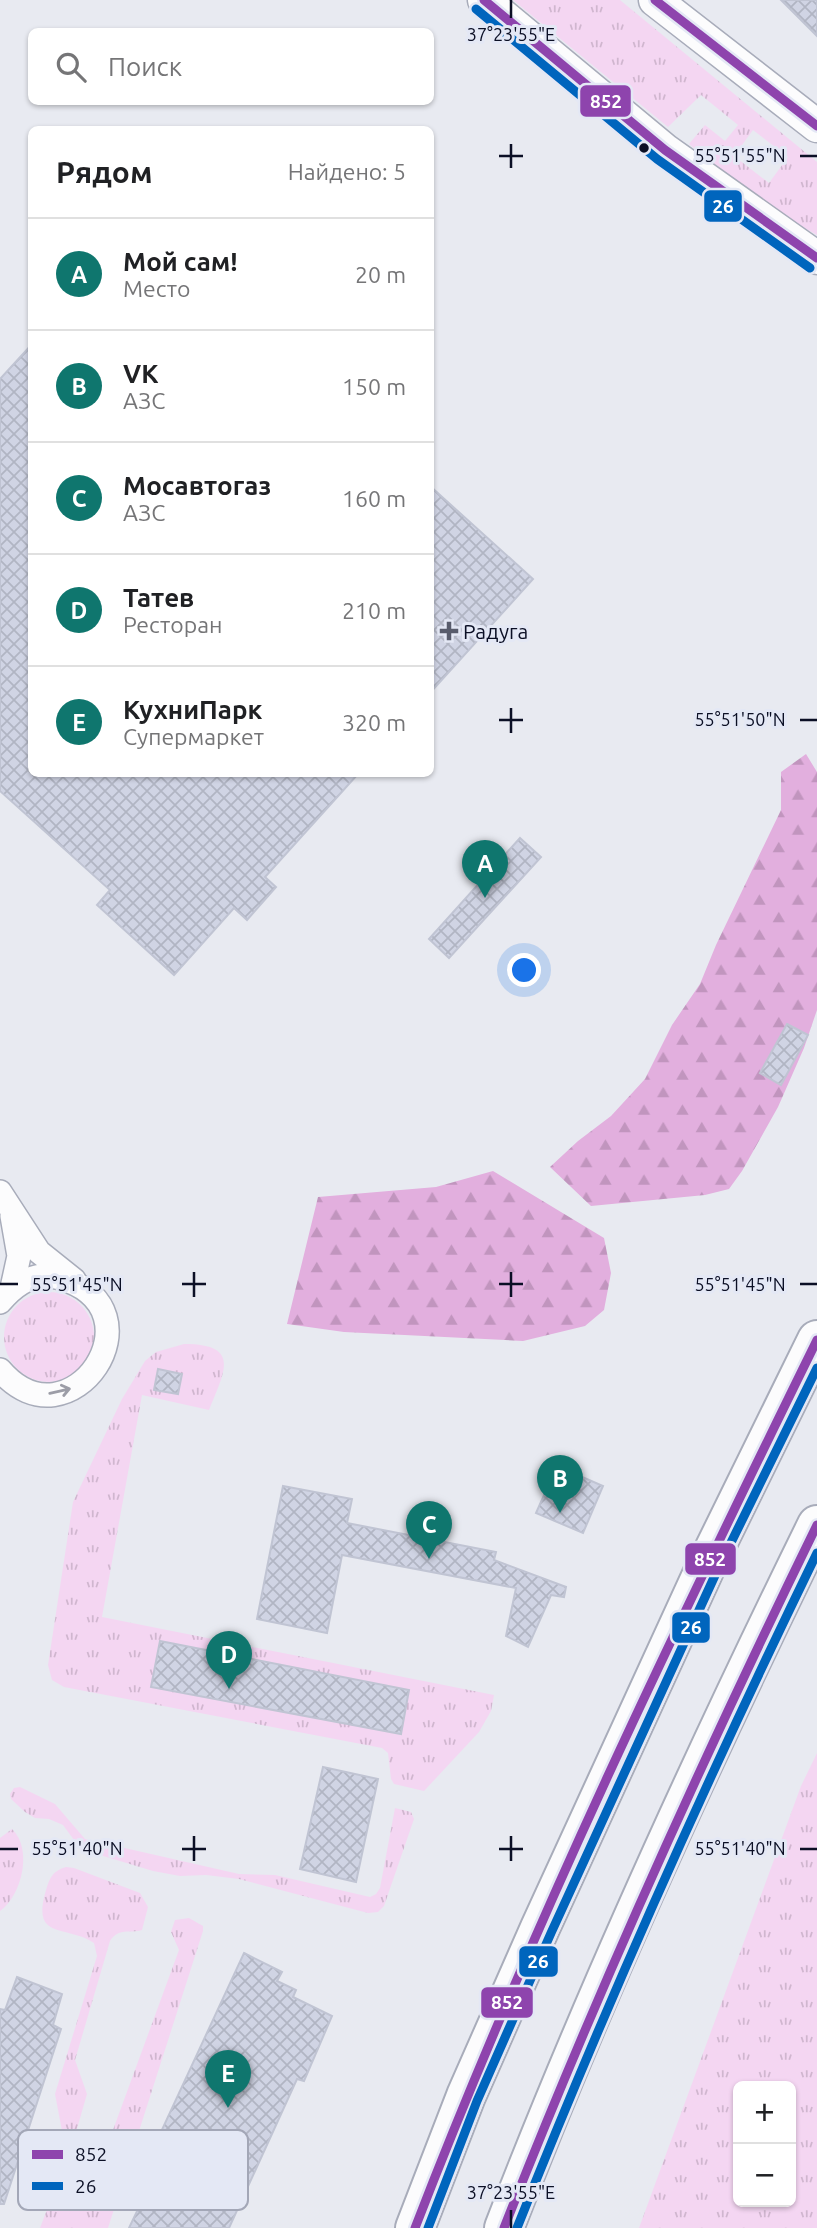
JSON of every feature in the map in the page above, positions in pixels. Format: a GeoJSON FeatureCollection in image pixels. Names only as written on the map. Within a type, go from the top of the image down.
{"type":"FeatureCollection","features":[{"type":"Feature","properties":{"kind":"highway"},"geometry":{"type":"LineString","coordinates":[[415,2228],[466,2096],[540,1928],[706,1566],[817,1340]]}},
{"type":"Feature","properties":{"kind":"highway"},"geometry":{"type":"LineString","coordinates":[[504,2228],[542,2127],[615,1957],[817,1525]]}},
{"type":"Feature","properties":{"kind":"street"},"geometry":{"type":"LineString","coordinates":[[484,0],[665,150],[817,258]]}},
{"type":"Feature","properties":{"kind":"street"},"geometry":{"type":"LineString","coordinates":[[655,0],[817,126]]}},
{"type":"Feature","properties":{"kind":"street"},"geometry":{"type":"LineString","coordinates":[[0,1370],[23,1389],[44,1394],[63,1392],[86,1381],[101,1362],[107,1340],[105,1317],[94,1297],[39,1252],[5,1200]]}},
{"type":"Feature","properties":{"kind":"street"},"geometry":{"type":"LineString","coordinates":[[5,1200],[19,1256],[6,1295]]}},
{"type":"Feature","properties":{"kind":"street"},"geometry":{"type":"LineString","coordinates":[[6,1295],[30,1278],[53,1276],[76,1282]]}},
{"type":"Feature","properties":{"kind":"green space"},"geometry":{"type":"Polygon","coordinates":[[[513,0],[620,0],[817,162],[817,235],[778,213],[689,144],[705,125],[725,141],[738,125],[701,95],[668,127],[513,0]],[[753,130],[734,156],[769,183],[788,157],[753,130]]]}},
{"type":"Feature","properties":{"kind":"green space"},"geometry":{"type":"Polygon","coordinates":[[[806,754],[817,772],[817,1010],[804,1048],[778,1107],[729,1189],[705,1195],[591,1206],[550,1167],[611,1116],[645,1079],[672,1025],[700,984],[781,810],[781,772],[806,754]]]}},
{"type":"Feature","properties":{"kind":"green space"},"geometry":{"type":"Polygon","coordinates":[[[493,1171],[604,1238],[611,1273],[604,1310],[585,1326],[523,1341],[344,1332],[287,1324],[318,1197],[436,1187],[493,1171]]]}},
{"type":"Feature","properties":{"kind":"green space"},"geometry":{"type":"Polygon","coordinates":[[[49,1292],[66,1296],[81,1305],[90,1320],[94,1337],[90,1354],[81,1369],[66,1378],[49,1382],[32,1378],[17,1369],[8,1354],[4,1337],[8,1320],[17,1305],[32,1296],[49,1292]]]}},
{"type":"Feature","properties":{"kind":"green space"},"geometry":{"type":"Polygon","coordinates":[[[184,1344],[202,1345],[221,1355],[224,1363],[220,1384],[209,1410],[142,1395],[102,1617],[494,1695],[491,1711],[479,1732],[424,1791],[394,1784],[388,1753],[382,1748],[64,1687],[52,1680],[48,1665],[73,1502],[122,1399],[145,1361],[156,1352],[184,1344]]]}},
{"type":"Feature","properties":{"kind":"green space"},"geometry":{"type":"Polygon","coordinates":[[[817,1753],[817,2228],[639,2228],[801,1786],[817,1753]]]}},
{"type":"Feature","properties":{"kind":"green space"},"geometry":{"type":"Polygon","coordinates":[[[20,1787],[55,1804],[85,1839],[239,1874],[275,1875],[370,1897],[380,1888],[395,1808],[411,1812],[414,1819],[384,1906],[378,1912],[368,1913],[239,1879],[206,1875],[180,1876],[153,1871],[90,1852],[74,1840],[63,1825],[49,1819],[35,1818],[11,1799],[10,1794],[14,1788],[20,1787]]]}},
{"type":"Feature","properties":{"kind":"green space"},"geometry":{"type":"Polygon","coordinates":[[[12,1829],[22,1848],[22,1872],[14,1894],[0,1911],[0,1838],[12,1829]]]}},
{"type":"Feature","properties":{"kind":"green space"},"geometry":{"type":"Polygon","coordinates":[[[74,1868],[140,1893],[148,1907],[142,1930],[121,1932],[110,1941],[75,2060],[87,2094],[77,2130],[62,2130],[55,2094],[97,1956],[94,1943],[54,1928],[47,1924],[43,1917],[49,1881],[62,1869],[74,1868]]]}},
{"type":"Feature","properties":{"kind":"green space"},"geometry":{"type":"Polygon","coordinates":[[[189,1918],[203,1926],[139,2130],[113,2130],[179,1950],[171,1932],[175,1920],[189,1918]]]}},
{"type":"Feature","properties":{"kind":"green space"},"geometry":{"type":"Polygon","coordinates":[[[47,2210],[114,2210],[108,2228],[40,2228],[47,2210]]]}},
{"type":"Feature","properties":{"kind":"building"},"geometry":{"type":"Polygon","coordinates":[[[781,0],[817,0],[817,36],[781,0]]]}},
{"type":"Feature","properties":{"kind":"building"},"geometry":{"type":"Polygon","coordinates":[[[28,348],[28,777],[355,777],[265,877],[276,887],[247,920],[234,908],[174,975],[97,905],[110,890],[0,791],[0,379],[28,348]]]}},
{"type":"Feature","properties":{"kind":"building"},"geometry":{"type":"Polygon","coordinates":[[[434,490],[533,579],[434,689],[434,490]]]}},
{"type":"Feature","properties":{"kind":"building"},"geometry":{"type":"Polygon","coordinates":[[[520,838],[541,857],[449,958],[429,939],[520,838]]]}},
{"type":"Feature","properties":{"kind":"building"},"geometry":{"type":"Polygon","coordinates":[[[787,1024],[808,1035],[781,1085],[760,1073],[787,1024]]]}},
{"type":"Feature","properties":{"kind":"building"},"geometry":{"type":"Polygon","coordinates":[[[158,1369],[182,1374],[178,1394],[154,1390],[158,1369]]]}},
{"type":"Feature","properties":{"kind":"building"},"geometry":{"type":"Polygon","coordinates":[[[557,1466],[603,1486],[583,1533],[536,1513],[557,1466]]]}},
{"type":"Feature","properties":{"kind":"building"},"geometry":{"type":"Polygon","coordinates":[[[283,1486],[352,1499],[347,1523],[496,1552],[494,1560],[566,1587],[564,1597],[551,1595],[528,1647],[506,1636],[516,1588],[342,1555],[327,1633],[257,1619],[283,1486]]]}},
{"type":"Feature","properties":{"kind":"building"},"geometry":{"type":"Polygon","coordinates":[[[160,1641],[409,1690],[401,1734],[151,1687],[160,1641]]]}},
{"type":"Feature","properties":{"kind":"building"},"geometry":{"type":"Polygon","coordinates":[[[323,1767],[378,1779],[356,1882],[300,1869],[323,1767]]]}},
{"type":"Feature","properties":{"kind":"building"},"geometry":{"type":"Polygon","coordinates":[[[244,1953],[282,1972],[277,1981],[296,1990],[293,1997],[332,2016],[304,2081],[297,2079],[248,2186],[248,2130],[162,2130],[244,1953]]]}},
{"type":"Feature","properties":{"kind":"building"},"geometry":{"type":"Polygon","coordinates":[[[17,1977],[62,1994],[53,2025],[61,2029],[28,2130],[18,2130],[18,2161],[4,2204],[0,2204],[0,2009],[5,2010],[17,1977]]]}},
{"type":"Feature","properties":{"kind":"building"},"geometry":{"type":"Polygon","coordinates":[[[138,2210],[237,2210],[229,2228],[129,2228],[138,2210]]]}},
{"type":"Feature","properties":{"kind":"transit line","name":"852"},"geometry":{"type":"LineString","coordinates":[[484,0],[665,150],[817,258]]}},
{"type":"Feature","properties":{"kind":"transit line","name":"852"},"geometry":{"type":"LineString","coordinates":[[655,0],[817,126]]}},
{"type":"Feature","properties":{"kind":"transit line","name":"26"},"geometry":{"type":"LineString","coordinates":[[476,9],[657,159],[810,268]]}},
{"type":"Feature","properties":{"kind":"transit line","name":"852"},"geometry":{"type":"LineString","coordinates":[[415,2228],[507,2002],[606,1779],[817,1340]]}},
{"type":"Feature","properties":{"kind":"transit line","name":"26"},"geometry":{"type":"LineString","coordinates":[[428,2228],[477,2101],[551,1933],[717,1571],[817,1368]]}},
{"type":"Feature","properties":{"kind":"transit line","name":"852"},"geometry":{"type":"LineString","coordinates":[[504,2228],[653,1873],[817,1525]]}},
{"type":"Feature","properties":{"kind":"transit line","name":"26"},"geometry":{"type":"LineString","coordinates":[[517,2228],[587,2057],[661,1888],[817,1553]]}},
{"type":"Feature","properties":{"kind":"place","name":"Радуга"},"geometry":{"type":"Point","coordinates":[449,631]}},
{"type":"Feature","properties":{"kind":"place","name":"Мой сам!"},"geometry":{"type":"Point","coordinates":[485,898]}},
{"type":"Feature","properties":{"kind":"place","name":"VK"},"geometry":{"type":"Point","coordinates":[560,1513]}},
{"type":"Feature","properties":{"kind":"place","name":"Мосавтогаз"},"geometry":{"type":"Point","coordinates":[429,1559]}},
{"type":"Feature","properties":{"kind":"place","name":"Татев"},"geometry":{"type":"Point","coordinates":[229,1689]}},
{"type":"Feature","properties":{"kind":"place","name":"КухниПарк"},"geometry":{"type":"Point","coordinates":[228,2108]}}]}
